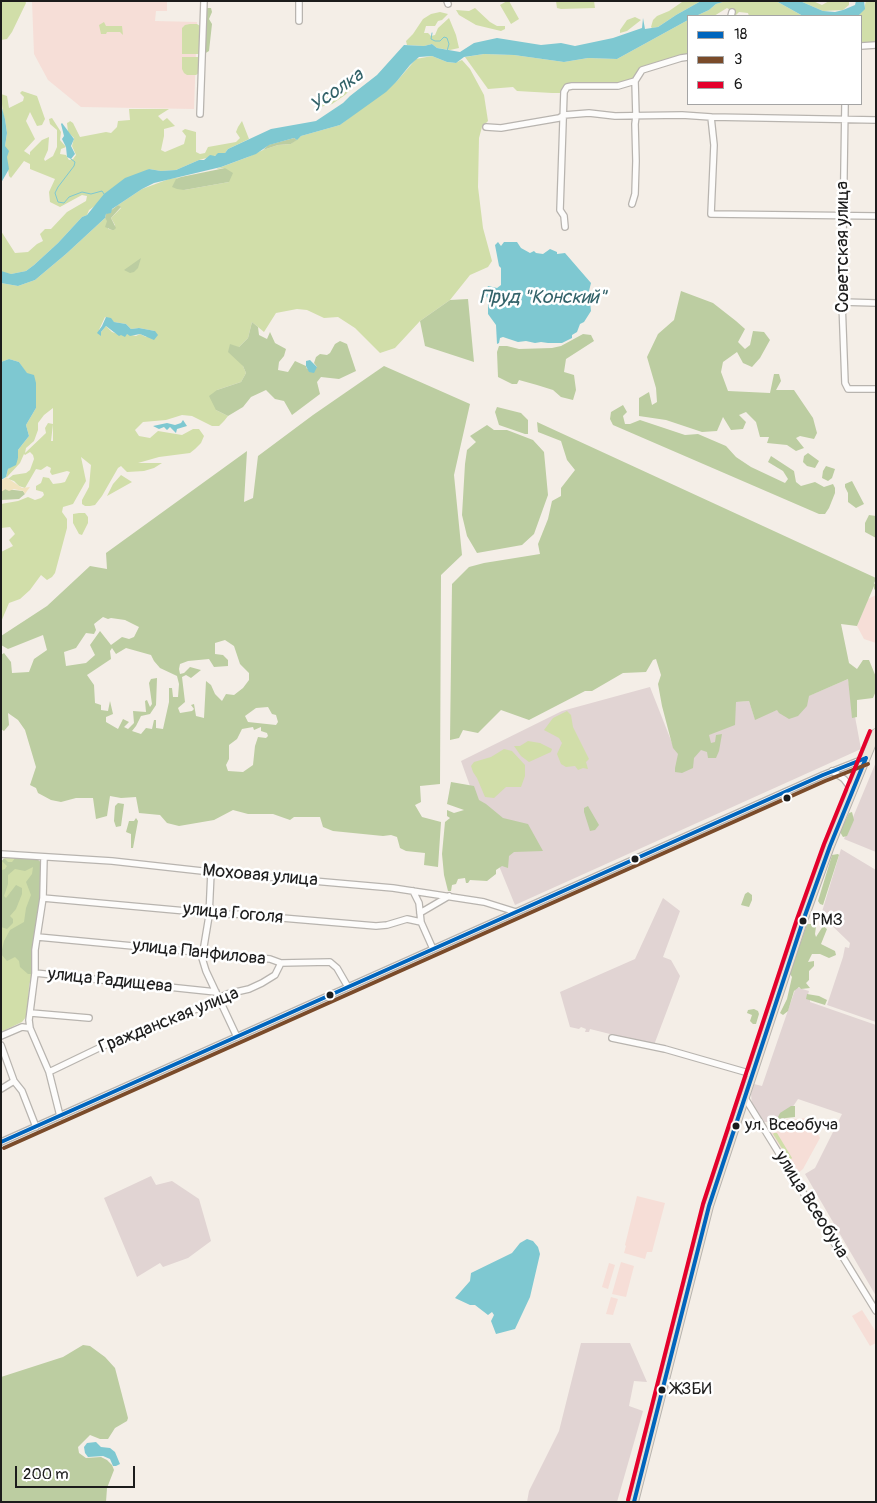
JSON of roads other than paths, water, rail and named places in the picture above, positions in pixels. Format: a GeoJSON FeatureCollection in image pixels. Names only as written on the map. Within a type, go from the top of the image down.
{"type":"FeatureCollection","features":[{"type":"Feature","properties":{"kind":"main road"},"geometry":{"type":"LineString","coordinates":[[634,1502],[709,1206],[803,921],[830,846],[876,733]]}},
{"type":"Feature","properties":{"kind":"street"},"geometry":{"type":"LineString","coordinates":[[200,114],[204,1]]}},
{"type":"Feature","properties":{"kind":"street"},"geometry":{"type":"LineString","coordinates":[[299,20],[300,1]]}},
{"type":"Feature","properties":{"kind":"street"},"geometry":{"type":"LineString","coordinates":[[862,46],[876,45]]}},
{"type":"Feature","properties":{"kind":"street"},"geometry":{"type":"LineString","coordinates":[[565,227],[564,216],[560,210],[564,92],[567,87],[618,86],[631,83],[642,70],[687,57]]}},
{"type":"Feature","properties":{"kind":"street"},"geometry":{"type":"LineString","coordinates":[[632,204],[635,194],[636,116],[634,81]]}},
{"type":"Feature","properties":{"kind":"street","name":"Советская улица"},"geometry":{"type":"LineString","coordinates":[[845,105],[842,302],[845,383],[848,389],[876,389]]}},
{"type":"Feature","properties":{"kind":"street"},"geometry":{"type":"LineString","coordinates":[[486,127],[502,128],[559,118],[564,115],[589,113],[636,116],[682,115],[876,120]]}},
{"type":"Feature","properties":{"kind":"street"},"geometry":{"type":"LineString","coordinates":[[711,117],[714,145],[711,214],[876,216]]}},
{"type":"Feature","properties":{"kind":"street"},"geometry":{"type":"LineString","coordinates":[[842,302],[876,303]]}},
{"type":"Feature","properties":{"kind":"street"},"geometry":{"type":"LineString","coordinates":[[1,1142],[834,770],[866,758]]}},
{"type":"Feature","properties":{"kind":"street"},"geometry":{"type":"LineString","coordinates":[[834,770],[844,779],[853,792]]}},
{"type":"Feature","properties":{"kind":"street"},"geometry":{"type":"LineString","coordinates":[[1,861],[2,854]]}},
{"type":"Feature","properties":{"kind":"street","name":"Моховая улица"},"geometry":{"type":"LineString","coordinates":[[2,854],[112,861],[393,888],[484,902],[516,912]]}},
{"type":"Feature","properties":{"kind":"street"},"geometry":{"type":"LineString","coordinates":[[44,858],[43,898],[37,929],[35,973],[29,1020],[30,1028],[49,1072],[60,1116]]}},
{"type":"Feature","properties":{"kind":"street"},"geometry":{"type":"LineString","coordinates":[[211,872],[209,916],[202,958],[218,999],[237,1037]]}},
{"type":"Feature","properties":{"kind":"street"},"geometry":{"type":"LineString","coordinates":[[413,891],[419,903],[421,922],[433,949]]}},
{"type":"Feature","properties":{"kind":"street"},"geometry":{"type":"LineString","coordinates":[[420,913],[449,896]]}},
{"type":"Feature","properties":{"kind":"street","name":"улица Гоголя"},"geometry":{"type":"LineString","coordinates":[[43,898],[213,915],[235,914],[376,926],[407,919],[421,922]]}},
{"type":"Feature","properties":{"kind":"street","name":"улица Панфилова"},"geometry":{"type":"LineString","coordinates":[[38,937],[270,959],[281,963],[330,962],[337,968],[348,987]]}},
{"type":"Feature","properties":{"kind":"street","name":"Гражданская улица"},"geometry":{"type":"LineString","coordinates":[[49,1072],[107,1044],[227,994],[262,984],[275,975],[281,963]]}},
{"type":"Feature","properties":{"kind":"street","name":"улица Радищева"},"geometry":{"type":"LineString","coordinates":[[35,973],[216,992]]}},
{"type":"Feature","properties":{"kind":"street"},"geometry":{"type":"LineString","coordinates":[[30,1013],[90,1018]]}},
{"type":"Feature","properties":{"kind":"street"},"geometry":{"type":"LineString","coordinates":[[1,1036],[22,1027],[30,1028]]}},
{"type":"Feature","properties":{"kind":"street"},"geometry":{"type":"LineString","coordinates":[[612,1038],[665,1049],[752,1074]]}},
{"type":"Feature","properties":{"kind":"street"},"geometry":{"type":"LineString","coordinates":[[1,1045],[14,1081],[22,1091],[36,1126]]}},
{"type":"Feature","properties":{"kind":"street"},"geometry":{"type":"LineString","coordinates":[[1,1089],[14,1081]]}},
{"type":"Feature","properties":{"kind":"street","name":"улица Всеобуча"},"geometry":{"type":"LineString","coordinates":[[745,1098],[876,1311]]}},
{"type":"Feature","properties":{"kind":"water"},"geometry":{"type":"Polygon","coordinates":[[[701,1],[726,1],[716,4],[698,15],[687,15],[687,21],[617,59],[588,58],[564,62],[514,55],[484,54],[464,57],[456,63],[447,62],[432,56],[419,57],[386,92],[340,125],[301,136],[297,140],[294,138],[269,145],[256,154],[221,167],[154,183],[112,209],[111,213],[106,214],[105,218],[35,280],[18,286],[1,283],[1,271],[11,274],[26,271],[34,265],[82,217],[87,215],[104,194],[125,178],[149,169],[161,171],[176,170],[199,160],[204,160],[210,155],[215,156],[218,153],[225,153],[228,149],[271,129],[316,121],[343,103],[377,75],[404,45],[424,46],[432,44],[437,48],[460,52],[474,43],[497,38],[541,45],[561,43],[575,46],[613,38],[642,28],[643,18],[645,29],[658,27],[701,1]]]}},
{"type":"Feature","properties":{"kind":"water"},"geometry":{"type":"Polygon","coordinates":[[[776,1],[800,1],[823,11],[835,12],[855,5],[856,1],[864,1],[865,9],[859,15],[801,15],[776,1]]]}},
{"type":"Feature","properties":{"kind":"water"},"geometry":{"type":"Polygon","coordinates":[[[1,105],[7,133],[5,146],[9,151],[7,157],[9,169],[1,183],[1,105]]]}},
{"type":"Feature","properties":{"kind":"water"},"geometry":{"type":"Polygon","coordinates":[[[62,123],[74,139],[71,146],[75,154],[71,159],[67,157],[66,147],[62,139],[64,136],[62,123]]]}},
{"type":"Feature","properties":{"kind":"water","name":"Пруд \"Конский\""},"geometry":{"type":"Polygon","coordinates":[[[498,242],[501,246],[504,242],[517,242],[521,248],[530,253],[534,251],[543,254],[550,249],[557,252],[557,254],[565,253],[591,283],[589,291],[591,311],[584,322],[580,324],[577,332],[572,335],[572,338],[562,343],[535,343],[518,342],[503,337],[500,338],[497,344],[496,325],[488,314],[488,300],[485,293],[488,286],[497,288],[501,285],[501,268],[495,245],[498,242]]]}},
{"type":"Feature","properties":{"kind":"water"},"geometry":{"type":"Polygon","coordinates":[[[106,317],[111,318],[114,322],[126,324],[131,329],[139,328],[155,331],[158,335],[154,340],[140,334],[130,336],[127,334],[125,337],[119,336],[106,326],[101,332],[101,336],[97,333],[106,317]]]}},
{"type":"Feature","properties":{"kind":"water"},"geometry":{"type":"Polygon","coordinates":[[[9,359],[19,362],[27,373],[34,375],[36,383],[36,408],[26,425],[29,436],[18,450],[16,465],[8,469],[6,477],[1,480],[1,362],[9,359]]]}},
{"type":"Feature","properties":{"kind":"water"},"geometry":{"type":"Polygon","coordinates":[[[310,360],[317,367],[314,373],[309,372],[306,366],[306,361],[310,360]]]}},
{"type":"Feature","properties":{"kind":"water"},"geometry":{"type":"Polygon","coordinates":[[[183,420],[187,426],[177,429],[176,433],[170,427],[167,430],[164,427],[159,429],[153,426],[167,423],[175,425],[183,420]]]}},
{"type":"Feature","properties":{"kind":"water"},"geometry":{"type":"Polygon","coordinates":[[[527,1239],[533,1241],[538,1247],[540,1254],[530,1297],[515,1329],[496,1334],[491,1321],[494,1315],[492,1312],[488,1315],[475,1305],[470,1305],[455,1298],[470,1281],[471,1273],[512,1253],[520,1243],[527,1239]]]}},
{"type":"Feature","properties":{"kind":"water"},"geometry":{"type":"Polygon","coordinates":[[[96,1442],[101,1447],[110,1448],[115,1452],[120,1464],[113,1466],[110,1459],[103,1456],[88,1457],[84,1447],[87,1443],[96,1442]]]}},
{"type":"Feature","properties":{"kind":"waterway"},"geometry":{"type":"LineString","coordinates":[[432,33],[431,39],[435,41],[440,41],[444,37],[447,38],[449,44],[447,51]]}},
{"type":"Feature","properties":{"kind":"waterway"},"geometry":{"type":"LineString","coordinates":[[71,159],[75,162],[74,166],[55,193],[58,202],[64,203],[69,197],[82,192],[91,194],[102,191],[104,194]]}},
{"type":"Feature","properties":{"kind":"place","name":"РМЗ"},"geometry":{"type":"Point","coordinates":[803,921]}},
{"type":"Feature","properties":{"kind":"place","name":"ул. Всеобуча"},"geometry":{"type":"Point","coordinates":[736,1126]}},
{"type":"Feature","properties":{"kind":"place","name":"ЖЗБИ"},"geometry":{"type":"Point","coordinates":[662,1390]}},
{"type":"Feature","properties":{"kind":"water label","name":"Усолка"},"geometry":{"type":"Point","coordinates":[337,91]}}]}
